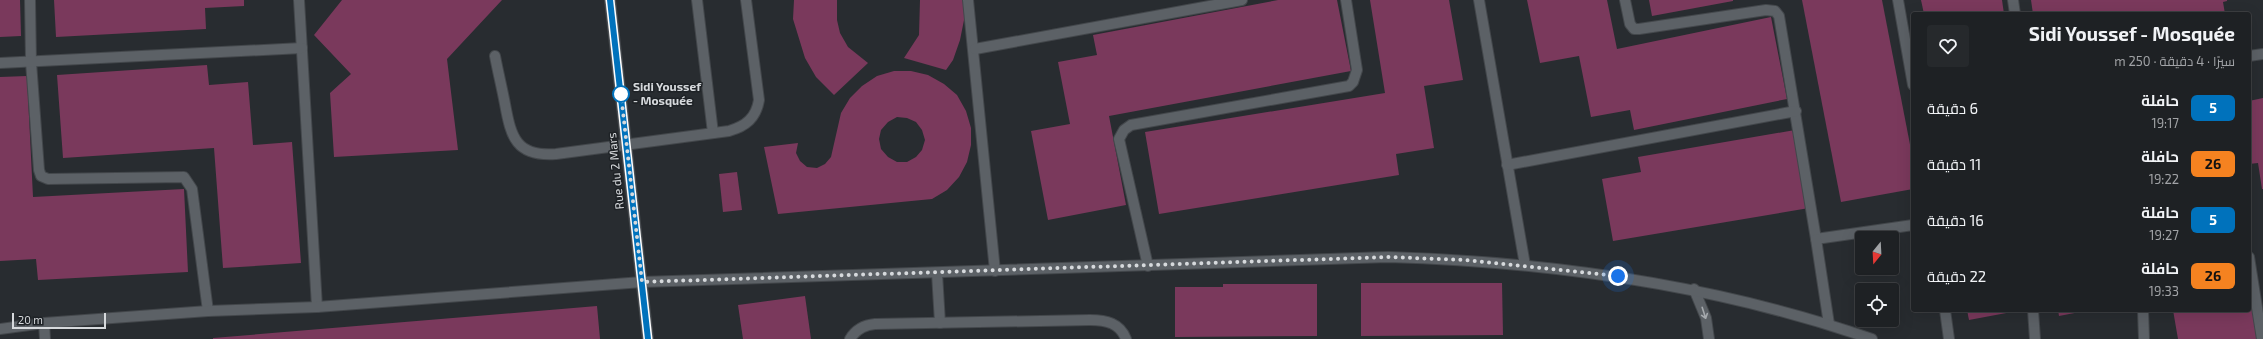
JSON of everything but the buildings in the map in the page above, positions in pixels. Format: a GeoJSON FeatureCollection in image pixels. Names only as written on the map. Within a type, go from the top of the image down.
{"type":"FeatureCollection","features":[{"type":"Feature","properties":{"kind":"street"},"geometry":{"type":"LineString","coordinates":[[30,0],[30,62],[38,170],[41,176],[48,179],[184,177],[192,190],[208,311]]}},
{"type":"Feature","properties":{"kind":"street"},"geometry":{"type":"LineString","coordinates":[[299,0],[317,307]]}},
{"type":"Feature","properties":{"kind":"street","name":"Rue du 2 Mars"},"geometry":{"type":"LineString","coordinates":[[610,0],[648,339]]}},
{"type":"Feature","properties":{"kind":"street"},"geometry":{"type":"LineString","coordinates":[[697,0],[713,133]]}},
{"type":"Feature","properties":{"kind":"street"},"geometry":{"type":"LineString","coordinates":[[495,56],[509,126],[514,138],[522,146],[532,152],[544,155],[713,133],[743,126],[750,121],[758,108],[759,92],[746,0]]}},
{"type":"Feature","properties":{"kind":"street"},"geometry":{"type":"LineString","coordinates":[[968,0],[975,49],[995,271]]}},
{"type":"Feature","properties":{"kind":"street"},"geometry":{"type":"LineString","coordinates":[[975,49],[1242,0]]}},
{"type":"Feature","properties":{"kind":"street"},"geometry":{"type":"LineString","coordinates":[[1148,266],[1119,139],[1120,135],[1131,125],[1349,86],[1353,82],[1357,70],[1346,0]]}},
{"type":"Feature","properties":{"kind":"street"},"geometry":{"type":"LineString","coordinates":[[1479,0],[1525,265]]}},
{"type":"Feature","properties":{"kind":"street"},"geometry":{"type":"LineString","coordinates":[[1625,0],[1630,24],[1634,29],[1766,10],[1775,11],[1779,16],[1796,111],[1829,324]]}},
{"type":"Feature","properties":{"kind":"street"},"geometry":{"type":"LineString","coordinates":[[1898,0],[1911,73]]}},
{"type":"Feature","properties":{"kind":"street"},"geometry":{"type":"LineString","coordinates":[[2013,0],[2015,12]]}},
{"type":"Feature","properties":{"kind":"street"},"geometry":{"type":"LineString","coordinates":[[0,63],[302,48]]}},
{"type":"Feature","properties":{"kind":"street"},"geometry":{"type":"LineString","coordinates":[[2251,56],[2263,54]]}},
{"type":"Feature","properties":{"kind":"street"},"geometry":{"type":"LineString","coordinates":[[1507,165],[1796,111]]}},
{"type":"Feature","properties":{"kind":"street"},"geometry":{"type":"LineString","coordinates":[[1816,239],[1911,226]]}},
{"type":"Feature","properties":{"kind":"street"},"geometry":{"type":"LineString","coordinates":[[0,329],[44,323],[208,311],[317,307],[642,282],[1388,257],[1465,260],[1525,265],[1618,276],[1694,289],[1768,307],[1829,324],[1872,339]]}},
{"type":"Feature","properties":{"kind":"street"},"geometry":{"type":"LineString","coordinates":[[2251,270],[2262,339]]}},
{"type":"Feature","properties":{"kind":"street"},"geometry":{"type":"LineString","coordinates":[[936,273],[940,323]]}},
{"type":"Feature","properties":{"kind":"street"},"geometry":{"type":"LineString","coordinates":[[1694,289],[1706,318],[1709,339]]}},
{"type":"Feature","properties":{"kind":"street"},"geometry":{"type":"LineString","coordinates":[[1945,312],[1949,339]]}},
{"type":"Feature","properties":{"kind":"street"},"geometry":{"type":"LineString","coordinates":[[2033,312],[2035,339]]}},
{"type":"Feature","properties":{"kind":"street"},"geometry":{"type":"LineString","coordinates":[[2143,312],[2144,339]]}},
{"type":"Feature","properties":{"kind":"street"},"geometry":{"type":"LineString","coordinates":[[850,339],[859,329],[866,325],[1098,320],[1108,321],[1117,326],[1126,339]]}},
{"type":"Feature","properties":{"kind":"street"},"geometry":{"type":"LineString","coordinates":[[44,323],[45,339]]}},
{"type":"Feature","properties":{"kind":"bus line","name":"5"},"geometry":{"type":"LineString","coordinates":[[610,0],[648,339]]}},
{"type":"Feature","properties":{"kind":"place","name":"Sidi Youssef - Mosquée"},"geometry":{"type":"Point","coordinates":[621,94]}},
{"type":"Feature","properties":{"kind":"route"},"geometry":{"type":"LineString","coordinates":[[621,94],[642,282],[1148,266],[1312,258],[1388,257],[1465,260],[1525,265],[1618,276]]}}]}
